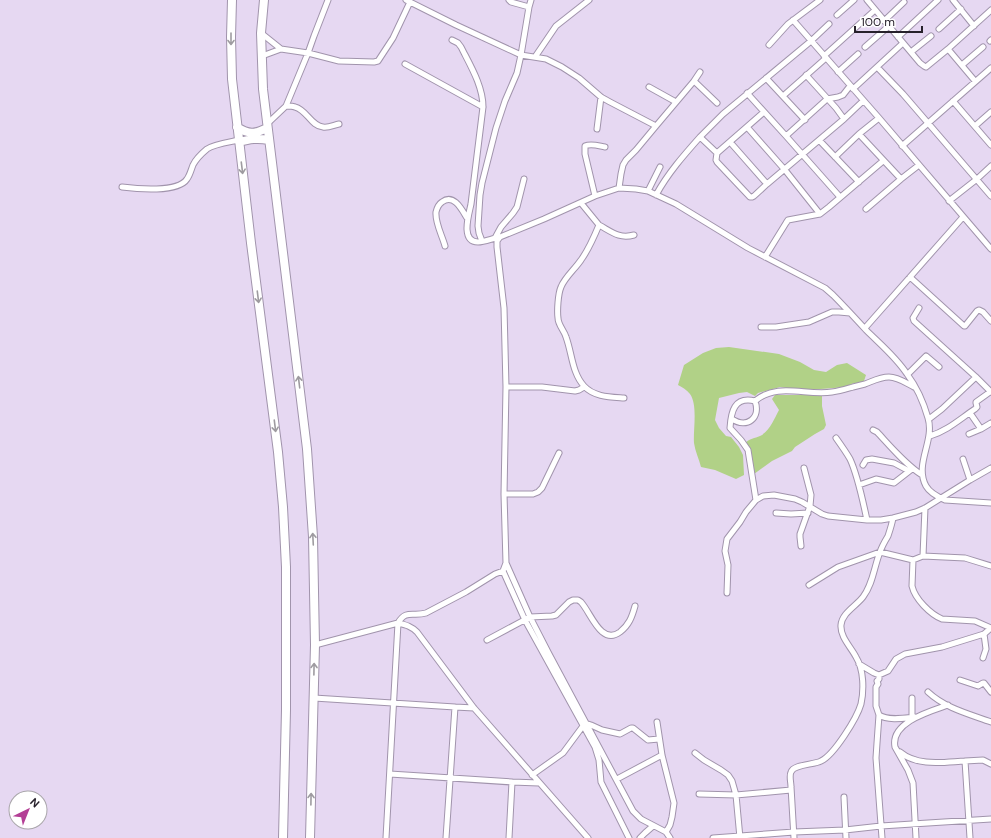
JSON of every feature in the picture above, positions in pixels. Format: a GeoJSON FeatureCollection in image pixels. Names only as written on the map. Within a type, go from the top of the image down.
{"type":"FeatureCollection","features":[{"type":"Feature","properties":{"kind":"highway"},"geometry":{"type":"LineString","coordinates":[[232,0],[232,79],[251,243],[277,444],[283,507],[286,567],[286,702],[283,838]]}},
{"type":"Feature","properties":{"kind":"highway"},"geometry":{"type":"LineString","coordinates":[[264,0],[261,33],[263,88],[307,449],[313,537],[315,645],[310,838]]}},
{"type":"Feature","properties":{"kind":"highway"},"geometry":{"type":"LineString","coordinates":[[237,127],[249,133],[255,133],[267,126]]}},
{"type":"Feature","properties":{"kind":"highway"},"geometry":{"type":"LineString","coordinates":[[239,141],[258,138],[269,140]]}},
{"type":"Feature","properties":{"kind":"street"},"geometry":{"type":"LineString","coordinates":[[267,126],[286,106],[328,0]]}},
{"type":"Feature","properties":{"kind":"street"},"geometry":{"type":"LineString","coordinates":[[509,0],[529,7]]}},
{"type":"Feature","properties":{"kind":"street"},"geometry":{"type":"LineString","coordinates":[[482,241],[478,226],[482,183],[496,128],[517,73],[531,0]]}},
{"type":"Feature","properties":{"kind":"street"},"geometry":{"type":"LineString","coordinates":[[534,57],[556,26],[589,0]]}},
{"type":"Feature","properties":{"kind":"street"},"geometry":{"type":"LineString","coordinates":[[769,45],[785,27],[820,0]]}},
{"type":"Feature","properties":{"kind":"street"},"geometry":{"type":"LineString","coordinates":[[837,15],[854,0]]}},
{"type":"Feature","properties":{"kind":"street"},"geometry":{"type":"LineString","coordinates":[[898,37],[938,0]]}},
{"type":"Feature","properties":{"kind":"street"},"geometry":{"type":"LineString","coordinates":[[953,0],[974,26]]}},
{"type":"Feature","properties":{"kind":"street"},"geometry":{"type":"LineString","coordinates":[[262,56],[281,49],[308,53],[339,61],[378,61],[393,38],[408,1],[521,55],[546,60],[562,67],[585,82],[601,97],[656,126]]}},
{"type":"Feature","properties":{"kind":"street"},"geometry":{"type":"LineString","coordinates":[[869,1],[888,26],[920,63],[926,67],[991,10]]}},
{"type":"Feature","properties":{"kind":"street"},"geometry":{"type":"LineString","coordinates":[[884,21],[904,2]]}},
{"type":"Feature","properties":{"kind":"street"},"geometry":{"type":"LineString","coordinates":[[939,29],[961,9]]}},
{"type":"Feature","properties":{"kind":"street"},"geometry":{"type":"LineString","coordinates":[[783,96],[875,10]]}},
{"type":"Feature","properties":{"kind":"street"},"geometry":{"type":"LineString","coordinates":[[793,20],[991,249]]}},
{"type":"Feature","properties":{"kind":"street"},"geometry":{"type":"LineString","coordinates":[[656,195],[664,181],[682,158],[723,114],[811,41],[829,24]]}},
{"type":"Feature","properties":{"kind":"street"},"geometry":{"type":"LineString","coordinates":[[865,47],[888,26]]}},
{"type":"Feature","properties":{"kind":"street"},"geometry":{"type":"LineString","coordinates":[[261,33],[281,49]]}},
{"type":"Feature","properties":{"kind":"street"},"geometry":{"type":"LineString","coordinates":[[911,52],[930,36]]}},
{"type":"Feature","properties":{"kind":"street"},"geometry":{"type":"LineString","coordinates":[[452,40],[458,43],[461,47],[478,86],[482,97],[483,107],[471,204],[467,218],[467,232],[470,238],[477,242],[497,238],[595,196],[620,188],[648,191],[676,204],[748,248],[833,294],[864,328],[895,358],[908,374],[915,387],[929,419],[930,436],[923,459],[922,475],[924,482],[931,492],[945,500],[991,503]]}},
{"type":"Feature","properties":{"kind":"street"},"geometry":{"type":"LineString","coordinates":[[786,136],[827,99],[838,97],[852,88],[903,43]]}},
{"type":"Feature","properties":{"kind":"street"},"geometry":{"type":"LineString","coordinates":[[962,65],[983,47]]}},
{"type":"Feature","properties":{"kind":"street"},"geometry":{"type":"LineString","coordinates":[[948,49],[975,81]]}},
{"type":"Feature","properties":{"kind":"street"},"geometry":{"type":"LineString","coordinates":[[838,72],[858,54]]}},
{"type":"Feature","properties":{"kind":"street"},"geometry":{"type":"LineString","coordinates":[[405,64],[483,107]]}},
{"type":"Feature","properties":{"kind":"street"},"geometry":{"type":"LineString","coordinates":[[877,67],[903,94],[991,196]]}},
{"type":"Feature","properties":{"kind":"street"},"geometry":{"type":"LineString","coordinates":[[902,146],[991,68]]}},
{"type":"Feature","properties":{"kind":"street"},"geometry":{"type":"LineString","coordinates":[[620,188],[621,174],[626,160],[636,150],[700,72]]}},
{"type":"Feature","properties":{"kind":"street"},"geometry":{"type":"LineString","coordinates":[[806,75],[844,119]]}},
{"type":"Feature","properties":{"kind":"street"},"geometry":{"type":"LineString","coordinates":[[766,78],[805,120]]}},
{"type":"Feature","properties":{"kind":"street"},"geometry":{"type":"LineString","coordinates":[[694,81],[717,103]]}},
{"type":"Feature","properties":{"kind":"street"},"geometry":{"type":"LineString","coordinates":[[649,87],[676,102]]}},
{"type":"Feature","properties":{"kind":"street"},"geometry":{"type":"LineString","coordinates":[[747,93],[840,198]]}},
{"type":"Feature","properties":{"kind":"street"},"geometry":{"type":"LineString","coordinates":[[597,129],[601,97]]}},
{"type":"Feature","properties":{"kind":"street"},"geometry":{"type":"LineString","coordinates":[[764,112],[717,153],[716,160],[750,197],[754,196],[785,170],[863,101]]}},
{"type":"Feature","properties":{"kind":"street"},"geometry":{"type":"LineString","coordinates":[[953,101],[991,145]]}},
{"type":"Feature","properties":{"kind":"street"},"geometry":{"type":"LineString","coordinates":[[286,106],[296,107],[312,122],[321,127],[339,124]]}},
{"type":"Feature","properties":{"kind":"street"},"geometry":{"type":"LineString","coordinates":[[975,126],[991,112]]}},
{"type":"Feature","properties":{"kind":"street"},"geometry":{"type":"LineString","coordinates":[[835,157],[859,134],[879,118]]}},
{"type":"Feature","properties":{"kind":"street"},"geometry":{"type":"LineString","coordinates":[[747,127],[785,170],[820,214]]}},
{"type":"Feature","properties":{"kind":"street"},"geometry":{"type":"LineString","coordinates":[[859,134],[901,179]]}},
{"type":"Feature","properties":{"kind":"street"},"geometry":{"type":"LineString","coordinates":[[700,137],[717,153]]}},
{"type":"Feature","properties":{"kind":"street"},"geometry":{"type":"LineString","coordinates":[[819,140],[859,182]]}},
{"type":"Feature","properties":{"kind":"street"},"geometry":{"type":"LineString","coordinates":[[122,187],[155,190],[186,182],[199,156],[208,148],[239,141]]}},
{"type":"Feature","properties":{"kind":"street"},"geometry":{"type":"LineString","coordinates":[[730,142],[767,184]]}},
{"type":"Feature","properties":{"kind":"street"},"geometry":{"type":"LineString","coordinates":[[595,196],[585,154],[585,146],[590,144],[605,147]]}},
{"type":"Feature","properties":{"kind":"street"},"geometry":{"type":"LineString","coordinates":[[765,257],[788,220],[820,214],[883,161]]}},
{"type":"Feature","properties":{"kind":"street"},"geometry":{"type":"LineString","coordinates":[[866,209],[919,165]]}},
{"type":"Feature","properties":{"kind":"street"},"geometry":{"type":"LineString","coordinates":[[949,201],[991,166]]}},
{"type":"Feature","properties":{"kind":"street"},"geometry":{"type":"LineString","coordinates":[[648,191],[660,167]]}},
{"type":"Feature","properties":{"kind":"street"},"geometry":{"type":"LineString","coordinates":[[524,178],[517,207],[501,227],[497,238],[504,308],[506,386],[504,494],[506,563],[503,571],[525,620],[617,779],[636,815],[666,832],[670,838]]}},
{"type":"Feature","properties":{"kind":"street"},"geometry":{"type":"LineString","coordinates":[[445,246],[437,220],[437,209],[440,204],[444,200],[449,199],[454,201],[459,205],[467,218]]}},
{"type":"Feature","properties":{"kind":"street"},"geometry":{"type":"LineString","coordinates":[[581,203],[599,225],[621,236],[627,237],[634,235]]}},
{"type":"Feature","properties":{"kind":"street"},"geometry":{"type":"LineString","coordinates":[[864,328],[963,217]]}},
{"type":"Feature","properties":{"kind":"street"},"geometry":{"type":"LineString","coordinates":[[599,225],[587,252],[561,287],[559,294],[558,318],[559,324],[568,342],[576,374],[584,387],[601,396],[624,398]]}},
{"type":"Feature","properties":{"kind":"street"},"geometry":{"type":"LineString","coordinates":[[910,277],[964,326],[979,310],[983,312],[991,321]]}},
{"type":"Feature","properties":{"kind":"street"},"geometry":{"type":"LineString","coordinates":[[919,308],[913,318],[914,321],[991,392],[976,402],[977,408],[947,429],[930,436]]}},
{"type":"Feature","properties":{"kind":"street"},"geometry":{"type":"LineString","coordinates":[[761,327],[776,327],[809,322],[832,312],[850,313]]}},
{"type":"Feature","properties":{"kind":"street"},"geometry":{"type":"LineString","coordinates":[[908,374],[926,356],[939,367]]}},
{"type":"Feature","properties":{"kind":"street"},"geometry":{"type":"LineString","coordinates":[[756,500],[748,450],[730,428],[732,414],[738,403],[743,400],[754,400],[773,391],[831,393],[864,385],[884,377],[898,379],[915,387]]}},
{"type":"Feature","properties":{"kind":"street"},"geometry":{"type":"LineString","coordinates":[[929,419],[942,409],[976,377]]}},
{"type":"Feature","properties":{"kind":"street"},"geometry":{"type":"LineString","coordinates":[[506,386],[542,387],[575,391],[584,387]]}},
{"type":"Feature","properties":{"kind":"street"},"geometry":{"type":"LineString","coordinates":[[732,419],[743,423],[749,422],[754,418],[757,406],[754,400]]}},
{"type":"Feature","properties":{"kind":"street"},"geometry":{"type":"LineString","coordinates":[[970,413],[981,429]]}},
{"type":"Feature","properties":{"kind":"street"},"geometry":{"type":"LineString","coordinates":[[969,434],[991,423]]}},
{"type":"Feature","properties":{"kind":"street"},"geometry":{"type":"LineString","coordinates":[[873,430],[891,446],[910,470]]}},
{"type":"Feature","properties":{"kind":"street"},"geometry":{"type":"LineString","coordinates":[[836,438],[850,459],[867,520]]}},
{"type":"Feature","properties":{"kind":"street"},"geometry":{"type":"LineString","coordinates":[[504,494],[533,494],[538,492],[542,488],[559,453]]}},
{"type":"Feature","properties":{"kind":"street"},"geometry":{"type":"LineString","coordinates":[[863,465],[866,460],[872,459],[894,463],[922,475]]}},
{"type":"Feature","properties":{"kind":"street"},"geometry":{"type":"LineString","coordinates":[[963,459],[970,480]]}},
{"type":"Feature","properties":{"kind":"street"},"geometry":{"type":"LineString","coordinates":[[801,546],[800,534],[810,506],[811,492],[804,468]]}},
{"type":"Feature","properties":{"kind":"street"},"geometry":{"type":"LineString","coordinates":[[727,593],[728,565],[725,550],[727,539],[756,500],[763,496],[774,495],[795,499],[828,516],[881,520],[916,512],[925,508],[991,468]]}},
{"type":"Feature","properties":{"kind":"street"},"geometry":{"type":"LineString","coordinates":[[858,485],[874,479],[894,483],[910,470]]}},
{"type":"Feature","properties":{"kind":"street"},"geometry":{"type":"LineString","coordinates":[[923,556],[925,508]]}},
{"type":"Feature","properties":{"kind":"street"},"geometry":{"type":"LineString","coordinates":[[776,513],[791,514],[808,512]]}},
{"type":"Feature","properties":{"kind":"street"},"geometry":{"type":"LineString","coordinates":[[794,835],[791,771],[797,766],[816,763],[824,759],[849,729],[861,704],[863,678],[857,658],[845,641],[841,631],[841,624],[843,618],[867,591],[872,580],[880,552],[888,536],[893,518]]}},
{"type":"Feature","properties":{"kind":"street"},"geometry":{"type":"LineString","coordinates":[[809,585],[838,567],[880,552],[913,560],[923,556],[965,558],[991,566]]}},
{"type":"Feature","properties":{"kind":"street"},"geometry":{"type":"LineString","coordinates":[[879,675],[888,670],[896,659],[905,654],[942,647],[984,634],[991,628],[975,621],[942,619],[931,612],[917,597],[913,590],[913,560]]}},
{"type":"Feature","properties":{"kind":"street"},"geometry":{"type":"LineString","coordinates":[[506,563],[530,617],[586,725],[599,760],[601,782],[629,838]]}},
{"type":"Feature","properties":{"kind":"street"},"geometry":{"type":"LineString","coordinates":[[386,838],[398,623],[404,615],[426,613],[503,571]]}},
{"type":"Feature","properties":{"kind":"street"},"geometry":{"type":"LineString","coordinates":[[487,640],[530,617],[556,615],[573,600],[582,602],[598,627],[606,635],[611,636],[620,632],[630,622],[635,606]]}},
{"type":"Feature","properties":{"kind":"street"},"geometry":{"type":"LineString","coordinates":[[315,645],[398,623],[412,627],[474,708],[588,838]]}},
{"type":"Feature","properties":{"kind":"street"},"geometry":{"type":"LineString","coordinates":[[983,658],[986,649],[984,634]]}},
{"type":"Feature","properties":{"kind":"street"},"geometry":{"type":"LineString","coordinates":[[859,664],[879,675]]}},
{"type":"Feature","properties":{"kind":"street"},"geometry":{"type":"LineString","coordinates":[[879,675],[878,684],[876,687],[876,706],[879,715],[876,758],[882,838]]}},
{"type":"Feature","properties":{"kind":"street"},"geometry":{"type":"LineString","coordinates":[[960,680],[978,686],[984,683],[991,692]]}},
{"type":"Feature","properties":{"kind":"street"},"geometry":{"type":"LineString","coordinates":[[928,692],[936,699],[959,711],[991,722]]}},
{"type":"Feature","properties":{"kind":"street"},"geometry":{"type":"LineString","coordinates":[[314,698],[474,708]]}},
{"type":"Feature","properties":{"kind":"street"},"geometry":{"type":"LineString","coordinates":[[912,698],[914,717]]}},
{"type":"Feature","properties":{"kind":"street"},"geometry":{"type":"LineString","coordinates":[[879,715],[890,719],[914,717],[948,705]]}},
{"type":"Feature","properties":{"kind":"street"},"geometry":{"type":"LineString","coordinates":[[446,838],[455,707]]}},
{"type":"Feature","properties":{"kind":"street"},"geometry":{"type":"LineString","coordinates":[[914,717],[899,731],[895,744],[913,783],[915,795],[916,838]]}},
{"type":"Feature","properties":{"kind":"street"},"geometry":{"type":"LineString","coordinates":[[657,722],[662,755],[674,803],[672,817],[666,832]]}},
{"type":"Feature","properties":{"kind":"street"},"geometry":{"type":"LineString","coordinates":[[586,725],[591,725],[602,730],[620,734],[633,728],[648,740],[659,739]]}},
{"type":"Feature","properties":{"kind":"street"},"geometry":{"type":"LineString","coordinates":[[532,775],[563,753],[586,725]]}},
{"type":"Feature","properties":{"kind":"street"},"geometry":{"type":"LineString","coordinates":[[898,750],[908,758],[922,762],[983,760],[991,764]]}},
{"type":"Feature","properties":{"kind":"street"},"geometry":{"type":"LineString","coordinates":[[695,753],[728,775],[732,781],[736,795],[740,837]]}},
{"type":"Feature","properties":{"kind":"street"},"geometry":{"type":"LineString","coordinates":[[617,779],[662,755]]}},
{"type":"Feature","properties":{"kind":"street"},"geometry":{"type":"LineString","coordinates":[[965,761],[970,838]]}},
{"type":"Feature","properties":{"kind":"street"},"geometry":{"type":"LineString","coordinates":[[390,774],[451,779],[539,783]]}},
{"type":"Feature","properties":{"kind":"street"},"geometry":{"type":"LineString","coordinates":[[509,838],[512,782]]}},
{"type":"Feature","properties":{"kind":"street"},"geometry":{"type":"LineString","coordinates":[[699,794],[736,795],[791,790]]}},
{"type":"Feature","properties":{"kind":"street"},"geometry":{"type":"LineString","coordinates":[[844,797],[846,838]]}},
{"type":"Feature","properties":{"kind":"street"},"geometry":{"type":"LineString","coordinates":[[713,838],[794,835],[881,826],[991,819]]}},
{"type":"Feature","properties":{"kind":"street"},"geometry":{"type":"LineString","coordinates":[[640,838],[653,826]]}},
{"type":"Feature","properties":{"kind":"green space"},"geometry":{"type":"Polygon","coordinates":[[[729,347],[779,354],[800,362],[814,370],[826,372],[837,365],[847,363],[866,375],[864,381],[854,383],[846,387],[793,389],[780,387],[758,393],[755,396],[747,392],[719,398],[715,420],[719,428],[726,436],[731,437],[739,447],[743,455],[744,475],[736,479],[715,470],[701,467],[694,443],[694,404],[690,394],[678,385],[684,365],[703,353],[716,348],[729,347]]]}},
{"type":"Feature","properties":{"kind":"green space"},"geometry":{"type":"Polygon","coordinates":[[[775,395],[822,396],[822,406],[826,425],[824,429],[795,447],[792,451],[772,461],[754,474],[750,453],[745,443],[763,434],[771,424],[779,410],[772,399],[775,395]]]}}]}
